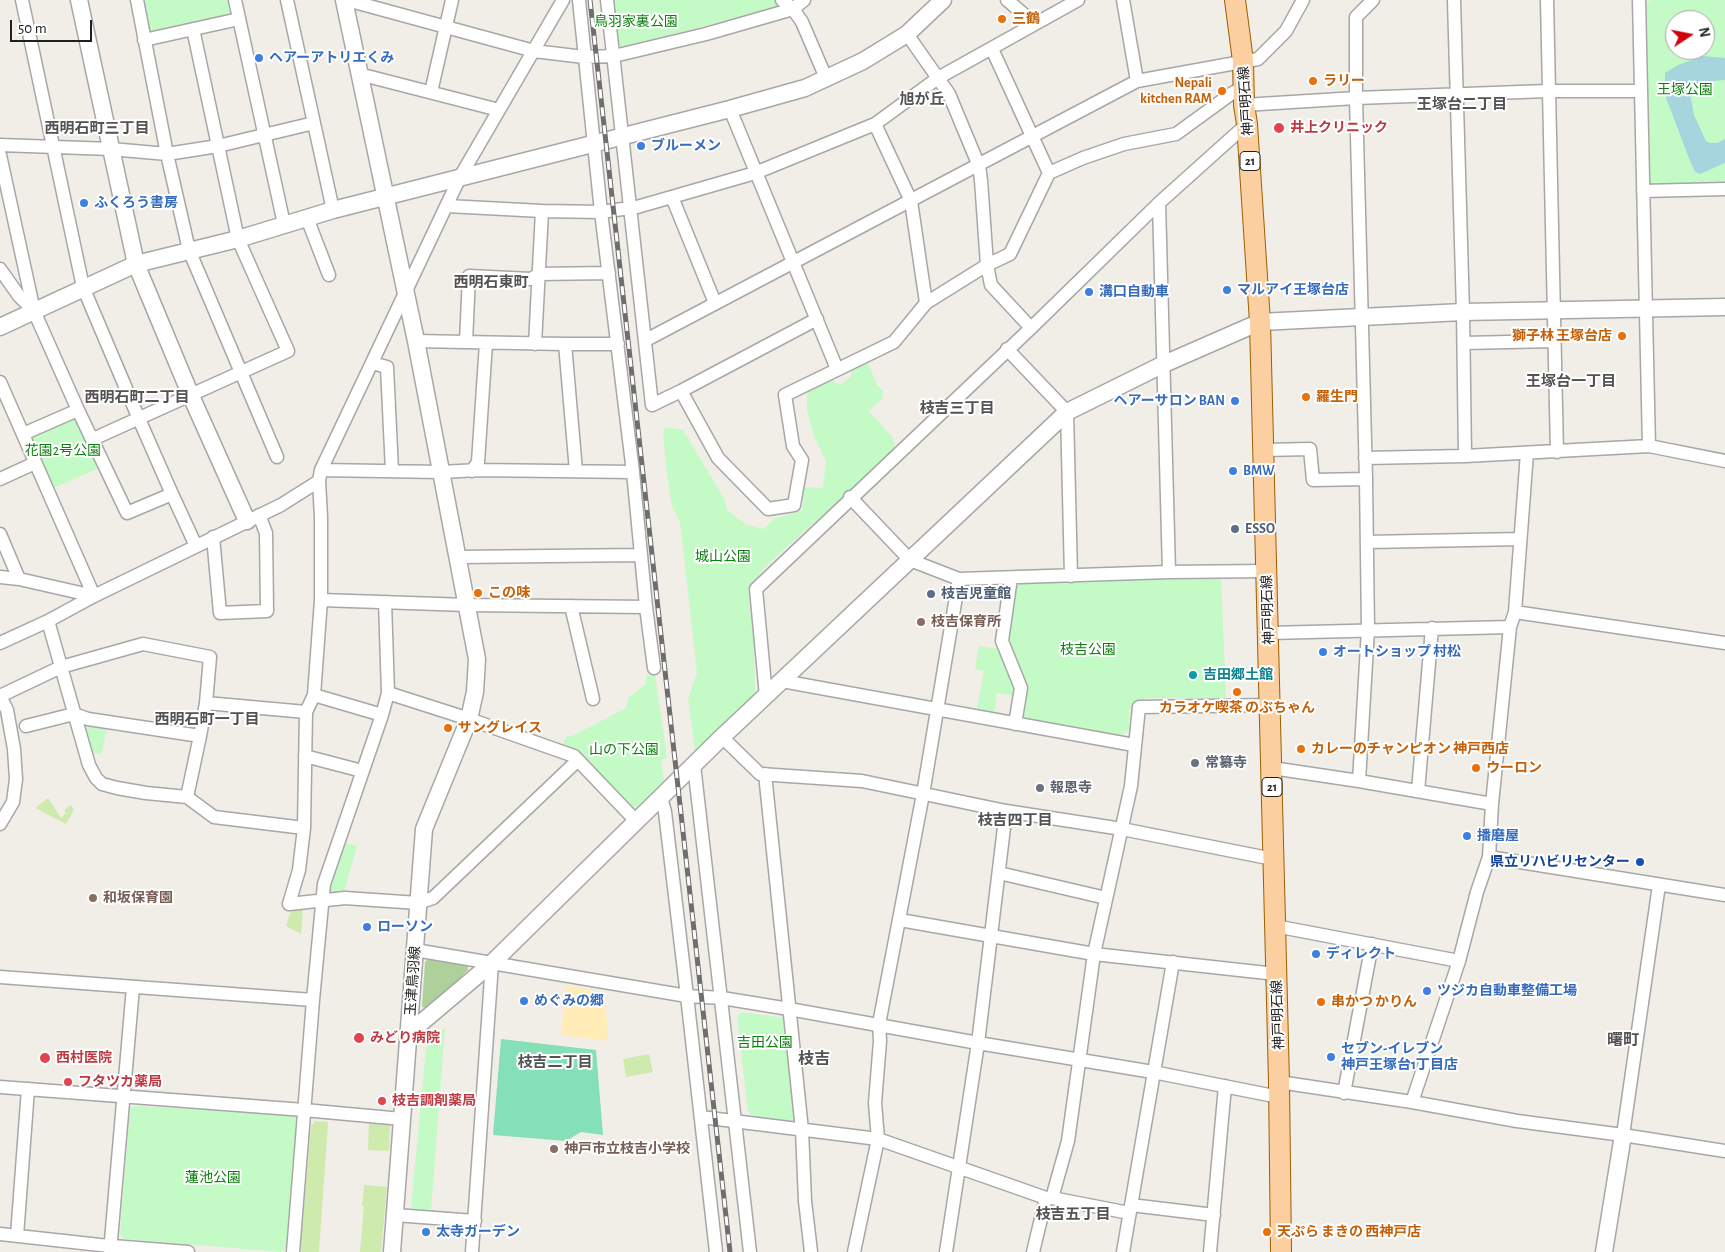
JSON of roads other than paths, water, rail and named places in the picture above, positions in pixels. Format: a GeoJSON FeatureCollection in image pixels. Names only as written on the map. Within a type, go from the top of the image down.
{"type":"FeatureCollection","features":[{"type":"Feature","properties":{"kind":"main road","name":"神戸明石線"},"geometry":{"type":"LineString","coordinates":[[1235,0],[1243,61],[1260,322],[1272,768],[1281,1252]]}},
{"type":"Feature","properties":{"kind":"street"},"geometry":{"type":"LineString","coordinates":[[22,0],[83,287],[196,546]]}},
{"type":"Feature","properties":{"kind":"street"},"geometry":{"type":"LineString","coordinates":[[79,0],[136,264],[191,396],[253,518],[266,533],[267,611],[220,614],[214,537]]}},
{"type":"Feature","properties":{"kind":"street"},"geometry":{"type":"LineString","coordinates":[[137,0],[167,154],[189,250],[277,456]]}},
{"type":"Feature","properties":{"kind":"street"},"geometry":{"type":"LineString","coordinates":[[235,0],[284,224]]}},
{"type":"Feature","properties":{"kind":"street"},"geometry":{"type":"LineString","coordinates":[[287,0],[333,210]]}},
{"type":"Feature","properties":{"kind":"street"},"geometry":{"type":"LineString","coordinates":[[345,0],[534,51],[584,57],[614,56],[706,34],[793,9],[804,0]]}},
{"type":"Feature","properties":{"kind":"street","name":"玉津鳥羽線"},"geometry":{"type":"LineString","coordinates":[[345,0],[416,341],[477,659],[475,692],[469,719],[424,829],[392,1252]]}},
{"type":"Feature","properties":{"kind":"street"},"geometry":{"type":"LineString","coordinates":[[431,92],[452,0]]}},
{"type":"Feature","properties":{"kind":"street"},"geometry":{"type":"LineString","coordinates":[[563,0],[460,177],[320,475],[320,600],[314,695],[306,712],[304,828],[299,870],[289,904],[345,898],[418,903],[433,898],[577,761]]}},
{"type":"Feature","properties":{"kind":"street"},"geometry":{"type":"LineString","coordinates":[[579,0],[601,212],[634,472],[646,607],[654,668]]}},
{"type":"Feature","properties":{"kind":"street"},"geometry":{"type":"LineString","coordinates":[[607,0],[652,404],[681,391],[817,319]]}},
{"type":"Feature","properties":{"kind":"street"},"geometry":{"type":"LineString","coordinates":[[782,0],[793,9],[802,22],[826,78]]}},
{"type":"Feature","properties":{"kind":"street"},"geometry":{"type":"LineString","coordinates":[[0,326],[136,264],[238,239],[333,210],[730,109],[805,88],[863,61],[907,34],[943,0]]}},
{"type":"Feature","properties":{"kind":"street"},"geometry":{"type":"LineString","coordinates":[[1007,0],[1034,23]]}},
{"type":"Feature","properties":{"kind":"street"},"geometry":{"type":"LineString","coordinates":[[447,206],[601,212],[630,208],[755,173],[875,124],[938,78],[1078,0]]}},
{"type":"Feature","properties":{"kind":"street"},"geometry":{"type":"LineString","coordinates":[[1124,0],[1137,81]]}},
{"type":"Feature","properties":{"kind":"street"},"geometry":{"type":"LineString","coordinates":[[646,340],[1137,81],[1258,59],[1286,31],[1303,0]]}},
{"type":"Feature","properties":{"kind":"street"},"geometry":{"type":"LineString","coordinates":[[1359,780],[1368,629],[1356,98],[1356,16],[1373,0]]}},
{"type":"Feature","properties":{"kind":"street"},"geometry":{"type":"LineString","coordinates":[[1454,0],[1464,312],[1466,456]]}},
{"type":"Feature","properties":{"kind":"street"},"geometry":{"type":"LineString","coordinates":[[1547,0],[1553,311],[1558,452]]}},
{"type":"Feature","properties":{"kind":"street"},"geometry":{"type":"LineString","coordinates":[[1639,0],[1649,446]]}},
{"type":"Feature","properties":{"kind":"street"},"geometry":{"type":"LineString","coordinates":[[144,40],[239,19]]}},
{"type":"Feature","properties":{"kind":"street"},"geometry":{"type":"LineString","coordinates":[[93,439],[288,351],[238,239],[193,29]]}},
{"type":"Feature","properties":{"kind":"street"},"geometry":{"type":"LineString","coordinates":[[907,34],[949,94],[979,166],[987,266],[991,285],[1031,328]]}},
{"type":"Feature","properties":{"kind":"street"},"geometry":{"type":"LineString","coordinates":[[992,49],[1049,173]]}},
{"type":"Feature","properties":{"kind":"street"},"geometry":{"type":"LineString","coordinates":[[359,74],[499,110]]}},
{"type":"Feature","properties":{"kind":"street"},"geometry":{"type":"LineString","coordinates":[[681,391],[718,458],[768,509],[794,506],[802,460],[793,446],[785,395],[894,342],[926,303],[1010,254],[1049,173],[1083,158],[1124,144],[1176,134],[1231,94],[1245,105],[1456,94],[1640,91]]}},
{"type":"Feature","properties":{"kind":"street"},"geometry":{"type":"LineString","coordinates":[[766,696],[756,589],[1031,328],[1159,203],[1245,105]]}},
{"type":"Feature","properties":{"kind":"street"},"geometry":{"type":"LineString","coordinates":[[730,109],[837,369]]}},
{"type":"Feature","properties":{"kind":"street"},"geometry":{"type":"LineString","coordinates":[[0,145],[111,149],[167,154],[218,146],[314,124]]}},
{"type":"Feature","properties":{"kind":"street"},"geometry":{"type":"LineString","coordinates":[[875,124],[911,201],[926,303]]}},
{"type":"Feature","properties":{"kind":"street"},"geometry":{"type":"LineString","coordinates":[[0,155],[5,200],[34,311],[127,513],[172,494]]}},
{"type":"Feature","properties":{"kind":"street"},"geometry":{"type":"LineString","coordinates":[[1643,191],[1725,189]]}},
{"type":"Feature","properties":{"kind":"street"},"geometry":{"type":"LineString","coordinates":[[672,197],[715,303]]}},
{"type":"Feature","properties":{"kind":"street"},"geometry":{"type":"LineString","coordinates":[[1159,203],[1169,572]]}},
{"type":"Feature","properties":{"kind":"street"},"geometry":{"type":"LineString","coordinates":[[535,344],[542,211]]}},
{"type":"Feature","properties":{"kind":"street"},"geometry":{"type":"LineString","coordinates":[[307,218],[329,275]]}},
{"type":"Feature","properties":{"kind":"street"},"geometry":{"type":"LineString","coordinates":[[0,269],[19,296],[34,311]]}},
{"type":"Feature","properties":{"kind":"street"},"geometry":{"type":"LineString","coordinates":[[466,342],[469,276],[531,279],[539,274],[609,273]]}},
{"type":"Feature","properties":{"kind":"street"},"geometry":{"type":"LineString","coordinates":[[409,1032],[492,962],[722,737],[1067,412],[1164,364],[1260,322],[1464,312],[1725,307]]}},
{"type":"Feature","properties":{"kind":"street"},"geometry":{"type":"LineString","coordinates":[[416,341],[618,344]]}},
{"type":"Feature","properties":{"kind":"street"},"geometry":{"type":"LineString","coordinates":[[1464,343],[1554,341]]}},
{"type":"Feature","properties":{"kind":"street"},"geometry":{"type":"LineString","coordinates":[[472,471],[478,462],[486,343]]}},
{"type":"Feature","properties":{"kind":"street"},"geometry":{"type":"LineString","coordinates":[[565,344],[576,471]]}},
{"type":"Feature","properties":{"kind":"street"},"geometry":{"type":"LineString","coordinates":[[1007,350],[1067,412],[1071,576]]}},
{"type":"Feature","properties":{"kind":"street"},"geometry":{"type":"LineString","coordinates":[[372,362],[387,367],[392,471]]}},
{"type":"Feature","properties":{"kind":"street"},"geometry":{"type":"LineString","coordinates":[[0,382],[94,596]]}},
{"type":"Feature","properties":{"kind":"street"},"geometry":{"type":"LineString","coordinates":[[23,434],[78,410]]}},
{"type":"Feature","properties":{"kind":"street"},"geometry":{"type":"LineString","coordinates":[[1365,458],[1466,456],[1649,446],[1725,461]]}},
{"type":"Feature","properties":{"kind":"street"},"geometry":{"type":"LineString","coordinates":[[1264,450],[1310,448],[1313,480],[1366,479]]}},
{"type":"Feature","properties":{"kind":"street"},"geometry":{"type":"LineString","coordinates":[[1412,1102],[1459,961],[1477,892],[1489,857],[1492,804],[1510,627],[1515,612],[1526,453]]}},
{"type":"Feature","properties":{"kind":"street"},"geometry":{"type":"LineString","coordinates":[[0,479],[36,464]]}},
{"type":"Feature","properties":{"kind":"street"},"geometry":{"type":"LineString","coordinates":[[0,643],[281,505],[320,475],[392,471],[634,472]]}},
{"type":"Feature","properties":{"kind":"street"},"geometry":{"type":"LineString","coordinates":[[850,498],[910,560],[958,579],[1169,572],[1267,571]]}},
{"type":"Feature","properties":{"kind":"street"},"geometry":{"type":"LineString","coordinates":[[0,534],[19,579]]}},
{"type":"Feature","properties":{"kind":"street"},"geometry":{"type":"LineString","coordinates":[[1367,542],[1520,539]]}},
{"type":"Feature","properties":{"kind":"street"},"geometry":{"type":"LineString","coordinates":[[458,557],[641,555]]}},
{"type":"Feature","properties":{"kind":"street"},"geometry":{"type":"LineString","coordinates":[[0,577],[19,579],[94,596]]}},
{"type":"Feature","properties":{"kind":"street"},"geometry":{"type":"LineString","coordinates":[[1011,578],[1002,641],[1021,688],[1016,724]]}},
{"type":"Feature","properties":{"kind":"street"},"geometry":{"type":"LineString","coordinates":[[854,1252],[878,1139],[875,1103],[880,1041],[879,1024],[938,710],[958,579]]}},
{"type":"Feature","properties":{"kind":"street"},"geometry":{"type":"LineString","coordinates":[[320,600],[646,607]]}},
{"type":"Feature","properties":{"kind":"street"},"geometry":{"type":"LineString","coordinates":[[293,1252],[312,1000],[324,884],[388,693],[385,602]]}},
{"type":"Feature","properties":{"kind":"street"},"geometry":{"type":"LineString","coordinates":[[571,606],[593,699]]}},
{"type":"Feature","properties":{"kind":"street"},"geometry":{"type":"LineString","coordinates":[[1515,612],[1725,643]]}},
{"type":"Feature","properties":{"kind":"street"},"geometry":{"type":"LineString","coordinates":[[48,621],[89,765],[96,778],[102,784],[146,793],[187,798],[214,817],[304,828]]}},
{"type":"Feature","properties":{"kind":"street"},"geometry":{"type":"LineString","coordinates":[[1268,633],[1368,629],[1510,627]]}},
{"type":"Feature","properties":{"kind":"street"},"geometry":{"type":"LineString","coordinates":[[1418,791],[1432,628]]}},
{"type":"Feature","properties":{"kind":"street"},"geometry":{"type":"LineString","coordinates":[[0,824],[13,802],[16,780],[14,749],[7,710],[0,696],[61,667],[143,644],[210,657],[206,703],[187,798]]}},
{"type":"Feature","properties":{"kind":"street"},"geometry":{"type":"LineString","coordinates":[[782,681],[1134,745]]}},
{"type":"Feature","properties":{"kind":"street"},"geometry":{"type":"LineString","coordinates":[[388,693],[574,756],[637,822]]}},
{"type":"Feature","properties":{"kind":"street"},"geometry":{"type":"LineString","coordinates":[[314,695],[382,715]]}},
{"type":"Feature","properties":{"kind":"street"},"geometry":{"type":"LineString","coordinates":[[206,703],[306,712]]}},
{"type":"Feature","properties":{"kind":"street"},"geometry":{"type":"LineString","coordinates":[[1033,1252],[1068,1141],[1094,954],[1131,786],[1139,707],[1270,705]]}},
{"type":"Feature","properties":{"kind":"street"},"geometry":{"type":"LineString","coordinates":[[26,726],[74,714],[88,719],[200,736]]}},
{"type":"Feature","properties":{"kind":"street"},"geometry":{"type":"LineString","coordinates":[[722,737],[760,774],[862,781],[1006,811],[1122,829],[1273,859]]}},
{"type":"Feature","properties":{"kind":"street"},"geometry":{"type":"LineString","coordinates":[[305,756],[362,771]]}},
{"type":"Feature","properties":{"kind":"street"},"geometry":{"type":"LineString","coordinates":[[694,765],[750,1252]]}},
{"type":"Feature","properties":{"kind":"street"},"geometry":{"type":"LineString","coordinates":[[1272,768],[1359,780],[1492,804]]}},
{"type":"Feature","properties":{"kind":"street"},"geometry":{"type":"LineString","coordinates":[[765,774],[802,1130],[805,1201],[811,1252]]}},
{"type":"Feature","properties":{"kind":"street"},"geometry":{"type":"LineString","coordinates":[[661,797],[665,812],[688,996],[716,1252]]}},
{"type":"Feature","properties":{"kind":"street"},"geometry":{"type":"LineString","coordinates":[[946,1252],[978,1043],[1006,811]]}},
{"type":"Feature","properties":{"kind":"street"},"geometry":{"type":"LineString","coordinates":[[1489,857],[1725,895]]}},
{"type":"Feature","properties":{"kind":"street"},"geometry":{"type":"LineString","coordinates":[[999,873],[1106,898]]}},
{"type":"Feature","properties":{"kind":"street"},"geometry":{"type":"LineString","coordinates":[[1604,1252],[1659,885]]}},
{"type":"Feature","properties":{"kind":"street"},"geometry":{"type":"LineString","coordinates":[[900,920],[1094,954],[1276,974]]}},
{"type":"Feature","properties":{"kind":"street"},"geometry":{"type":"LineString","coordinates":[[1275,926],[1459,961]]}},
{"type":"Feature","properties":{"kind":"street"},"geometry":{"type":"LineString","coordinates":[[1344,1093],[1372,944]]}},
{"type":"Feature","properties":{"kind":"street"},"geometry":{"type":"LineString","coordinates":[[414,950],[688,996],[722,998],[790,1009],[1226,1086],[1344,1093],[1412,1102],[1509,1120],[1725,1151]]}},
{"type":"Feature","properties":{"kind":"street"},"geometry":{"type":"LineString","coordinates":[[472,1252],[492,962]]}},
{"type":"Feature","properties":{"kind":"street"},"geometry":{"type":"LineString","coordinates":[[1123,1252],[1172,962]]}},
{"type":"Feature","properties":{"kind":"street"},"geometry":{"type":"LineString","coordinates":[[0,977],[312,1000]]}},
{"type":"Feature","properties":{"kind":"street"},"geometry":{"type":"LineString","coordinates":[[110,1249],[132,987]]}},
{"type":"Feature","properties":{"kind":"street"},"geometry":{"type":"LineString","coordinates":[[1210,1252],[1226,1086]]}},
{"type":"Feature","properties":{"kind":"street"},"geometry":{"type":"LineString","coordinates":[[0,1087],[402,1119]]}},
{"type":"Feature","properties":{"kind":"street"},"geometry":{"type":"LineString","coordinates":[[17,1236],[28,1089]]}},
{"type":"Feature","properties":{"kind":"street"},"geometry":{"type":"LineString","coordinates":[[701,1117],[878,1139],[1049,1198],[1130,1209],[1214,1215]]}},
{"type":"Feature","properties":{"kind":"street"},"geometry":{"type":"LineString","coordinates":[[394,1215],[475,1221]]}},
{"type":"Feature","properties":{"kind":"street"},"geometry":{"type":"LineString","coordinates":[[0,1234],[110,1249],[188,1252]]}},
{"type":"Feature","properties":{"kind":"water"},"geometry":{"type":"Polygon","coordinates":[[[1715,57],[1725,58],[1725,80],[1701,82],[1689,88],[1694,115],[1706,141],[1717,143],[1725,139],[1725,163],[1700,174],[1695,172],[1690,161],[1665,95],[1665,73],[1678,65],[1692,60],[1715,60],[1715,57]]]}},
{"type":"Feature","properties":{"kind":"railway"},"geometry":{"type":"LineString","coordinates":[[590,0],[730,1252]]}},
{"type":"Feature","properties":{"kind":"place","name":"三鶴"},"geometry":{"type":"Point","coordinates":[1002,19]}},
{"type":"Feature","properties":{"kind":"place","name":"ヘアーアトリエくみ"},"geometry":{"type":"Point","coordinates":[259,58]}},
{"type":"Feature","properties":{"kind":"place","name":"ラリー"},"geometry":{"type":"Point","coordinates":[1313,81]}},
{"type":"Feature","properties":{"kind":"place","name":"Nepali kitchen RAM"},"geometry":{"type":"Point","coordinates":[1222,91]}},
{"type":"Feature","properties":{"kind":"place","name":"井上クリニック"},"geometry":{"type":"Point","coordinates":[1279,128]}},
{"type":"Feature","properties":{"kind":"place","name":"ブルーメン"},"geometry":{"type":"Point","coordinates":[641,146]}},
{"type":"Feature","properties":{"kind":"place","name":"ふくろう書房"},"geometry":{"type":"Point","coordinates":[84,203]}},
{"type":"Feature","properties":{"kind":"place","name":"マルアイ王塚台店"},"geometry":{"type":"Point","coordinates":[1227,290]}},
{"type":"Feature","properties":{"kind":"place","name":"溝口自動車"},"geometry":{"type":"Point","coordinates":[1089,292]}},
{"type":"Feature","properties":{"kind":"place","name":"獅子林 王塚台店"},"geometry":{"type":"Point","coordinates":[1622,336]}},
{"type":"Feature","properties":{"kind":"place","name":"羅生門"},"geometry":{"type":"Point","coordinates":[1306,397]}},
{"type":"Feature","properties":{"kind":"place","name":"ヘアーサロン BAN"},"geometry":{"type":"Point","coordinates":[1235,401]}},
{"type":"Feature","properties":{"kind":"place","name":"BMW"},"geometry":{"type":"Point","coordinates":[1233,471]}},
{"type":"Feature","properties":{"kind":"place","name":"ESSO"},"geometry":{"type":"Point","coordinates":[1235,529]}},
{"type":"Feature","properties":{"kind":"place","name":"この味"},"geometry":{"type":"Point","coordinates":[478,593]}},
{"type":"Feature","properties":{"kind":"place","name":"枝吉児童館"},"geometry":{"type":"Point","coordinates":[931,594]}},
{"type":"Feature","properties":{"kind":"place","name":"枝吉保育所"},"geometry":{"type":"Point","coordinates":[921,622]}},
{"type":"Feature","properties":{"kind":"place","name":"オートショップ 村松"},"geometry":{"type":"Point","coordinates":[1323,652]}},
{"type":"Feature","properties":{"kind":"place","name":"吉田郷土館"},"geometry":{"type":"Point","coordinates":[1193,675]}},
{"type":"Feature","properties":{"kind":"place","name":"カラオケ喫茶 のぶちゃん"},"geometry":{"type":"Point","coordinates":[1237,692]}},
{"type":"Feature","properties":{"kind":"place","name":"サングレイス"},"geometry":{"type":"Point","coordinates":[448,728]}},
{"type":"Feature","properties":{"kind":"place","name":"カレーのチャンピオン 神戸西店"},"geometry":{"type":"Point","coordinates":[1301,749]}},
{"type":"Feature","properties":{"kind":"place","name":"常纂寺"},"geometry":{"type":"Point","coordinates":[1195,763]}},
{"type":"Feature","properties":{"kind":"place","name":"ウーロン"},"geometry":{"type":"Point","coordinates":[1476,768]}},
{"type":"Feature","properties":{"kind":"place","name":"報恩寺"},"geometry":{"type":"Point","coordinates":[1040,788]}},
{"type":"Feature","properties":{"kind":"place","name":"播磨屋"},"geometry":{"type":"Point","coordinates":[1467,836]}},
{"type":"Feature","properties":{"kind":"place","name":"県立リハビリセンター"},"geometry":{"type":"Point","coordinates":[1640,862]}},
{"type":"Feature","properties":{"kind":"place","name":"和坂保育園"},"geometry":{"type":"Point","coordinates":[93,898]}},
{"type":"Feature","properties":{"kind":"place","name":"ローソン"},"geometry":{"type":"Point","coordinates":[367,927]}},
{"type":"Feature","properties":{"kind":"place","name":"ディレクト"},"geometry":{"type":"Point","coordinates":[1316,954]}},
{"type":"Feature","properties":{"kind":"place","name":"ツジカ自動車整備工場"},"geometry":{"type":"Point","coordinates":[1427,991]}},
{"type":"Feature","properties":{"kind":"place","name":"めぐみの郷"},"geometry":{"type":"Point","coordinates":[524,1001]}},
{"type":"Feature","properties":{"kind":"place","name":"串かつ かりん"},"geometry":{"type":"Point","coordinates":[1321,1002]}},
{"type":"Feature","properties":{"kind":"place","name":"みどり病院"},"geometry":{"type":"Point","coordinates":[359,1038]}},
{"type":"Feature","properties":{"kind":"place","name":"セブン-イレブン 神戸王塚台1丁目店"},"geometry":{"type":"Point","coordinates":[1331,1057]}},
{"type":"Feature","properties":{"kind":"place","name":"西村医院"},"geometry":{"type":"Point","coordinates":[45,1058]}},
{"type":"Feature","properties":{"kind":"place","name":"フタツカ薬局"},"geometry":{"type":"Point","coordinates":[68,1082]}},
{"type":"Feature","properties":{"kind":"place","name":"枝吉調剤薬局"},"geometry":{"type":"Point","coordinates":[382,1101]}},
{"type":"Feature","properties":{"kind":"place","name":"神戸市立枝吉小学校"},"geometry":{"type":"Point","coordinates":[554,1149]}},
{"type":"Feature","properties":{"kind":"place","name":"太寺ガーデン"},"geometry":{"type":"Point","coordinates":[426,1232]}},
{"type":"Feature","properties":{"kind":"place","name":"天ぷら まきの 西神戸店"},"geometry":{"type":"Point","coordinates":[1267,1232]}},
{"type":"Feature","properties":{"kind":"district","name":"旭が丘"},"geometry":{"type":"Point","coordinates":[922,99]}},
{"type":"Feature","properties":{"kind":"district","name":"王塚台二丁目"},"geometry":{"type":"Point","coordinates":[1462,104]}},
{"type":"Feature","properties":{"kind":"district","name":"西明石町三丁目"},"geometry":{"type":"Point","coordinates":[97,128]}},
{"type":"Feature","properties":{"kind":"district","name":"西明石東町"},"geometry":{"type":"Point","coordinates":[491,282]}},
{"type":"Feature","properties":{"kind":"district","name":"王塚台一丁目"},"geometry":{"type":"Point","coordinates":[1571,381]}},
{"type":"Feature","properties":{"kind":"district","name":"西明石町二丁目"},"geometry":{"type":"Point","coordinates":[137,397]}},
{"type":"Feature","properties":{"kind":"district","name":"枝吉三丁目"},"geometry":{"type":"Point","coordinates":[957,408]}},
{"type":"Feature","properties":{"kind":"district","name":"西明石町一丁目"},"geometry":{"type":"Point","coordinates":[207,719]}},
{"type":"Feature","properties":{"kind":"district","name":"枝吉四丁目"},"geometry":{"type":"Point","coordinates":[1015,820]}},
{"type":"Feature","properties":{"kind":"district","name":"曙町"},"geometry":{"type":"Point","coordinates":[1623,1040]}},
{"type":"Feature","properties":{"kind":"district","name":"枝吉"},"geometry":{"type":"Point","coordinates":[814,1059]}},
{"type":"Feature","properties":{"kind":"district","name":"枝吉二丁目"},"geometry":{"type":"Point","coordinates":[555,1062]}},
{"type":"Feature","properties":{"kind":"district","name":"枝吉五丁目"},"geometry":{"type":"Point","coordinates":[1073,1214]}},
{"type":"Feature","properties":{"kind":"park label","name":"鳥羽家裏公園"},"geometry":{"type":"Point","coordinates":[636,22]}},
{"type":"Feature","properties":{"kind":"park label","name":"王塚公園"},"geometry":{"type":"Point","coordinates":[1685,90]}},
{"type":"Feature","properties":{"kind":"park label","name":"花園2号公園"},"geometry":{"type":"Point","coordinates":[63,451]}},
{"type":"Feature","properties":{"kind":"park label","name":"城山公園"},"geometry":{"type":"Point","coordinates":[723,557]}},
{"type":"Feature","properties":{"kind":"park label","name":"枝吉公園"},"geometry":{"type":"Point","coordinates":[1088,650]}},
{"type":"Feature","properties":{"kind":"park label","name":"山の下公園"},"geometry":{"type":"Point","coordinates":[624,750]}},
{"type":"Feature","properties":{"kind":"park label","name":"吉田公園"},"geometry":{"type":"Point","coordinates":[765,1043]}},
{"type":"Feature","properties":{"kind":"park label","name":"蓮池公園"},"geometry":{"type":"Point","coordinates":[213,1178]}}]}
